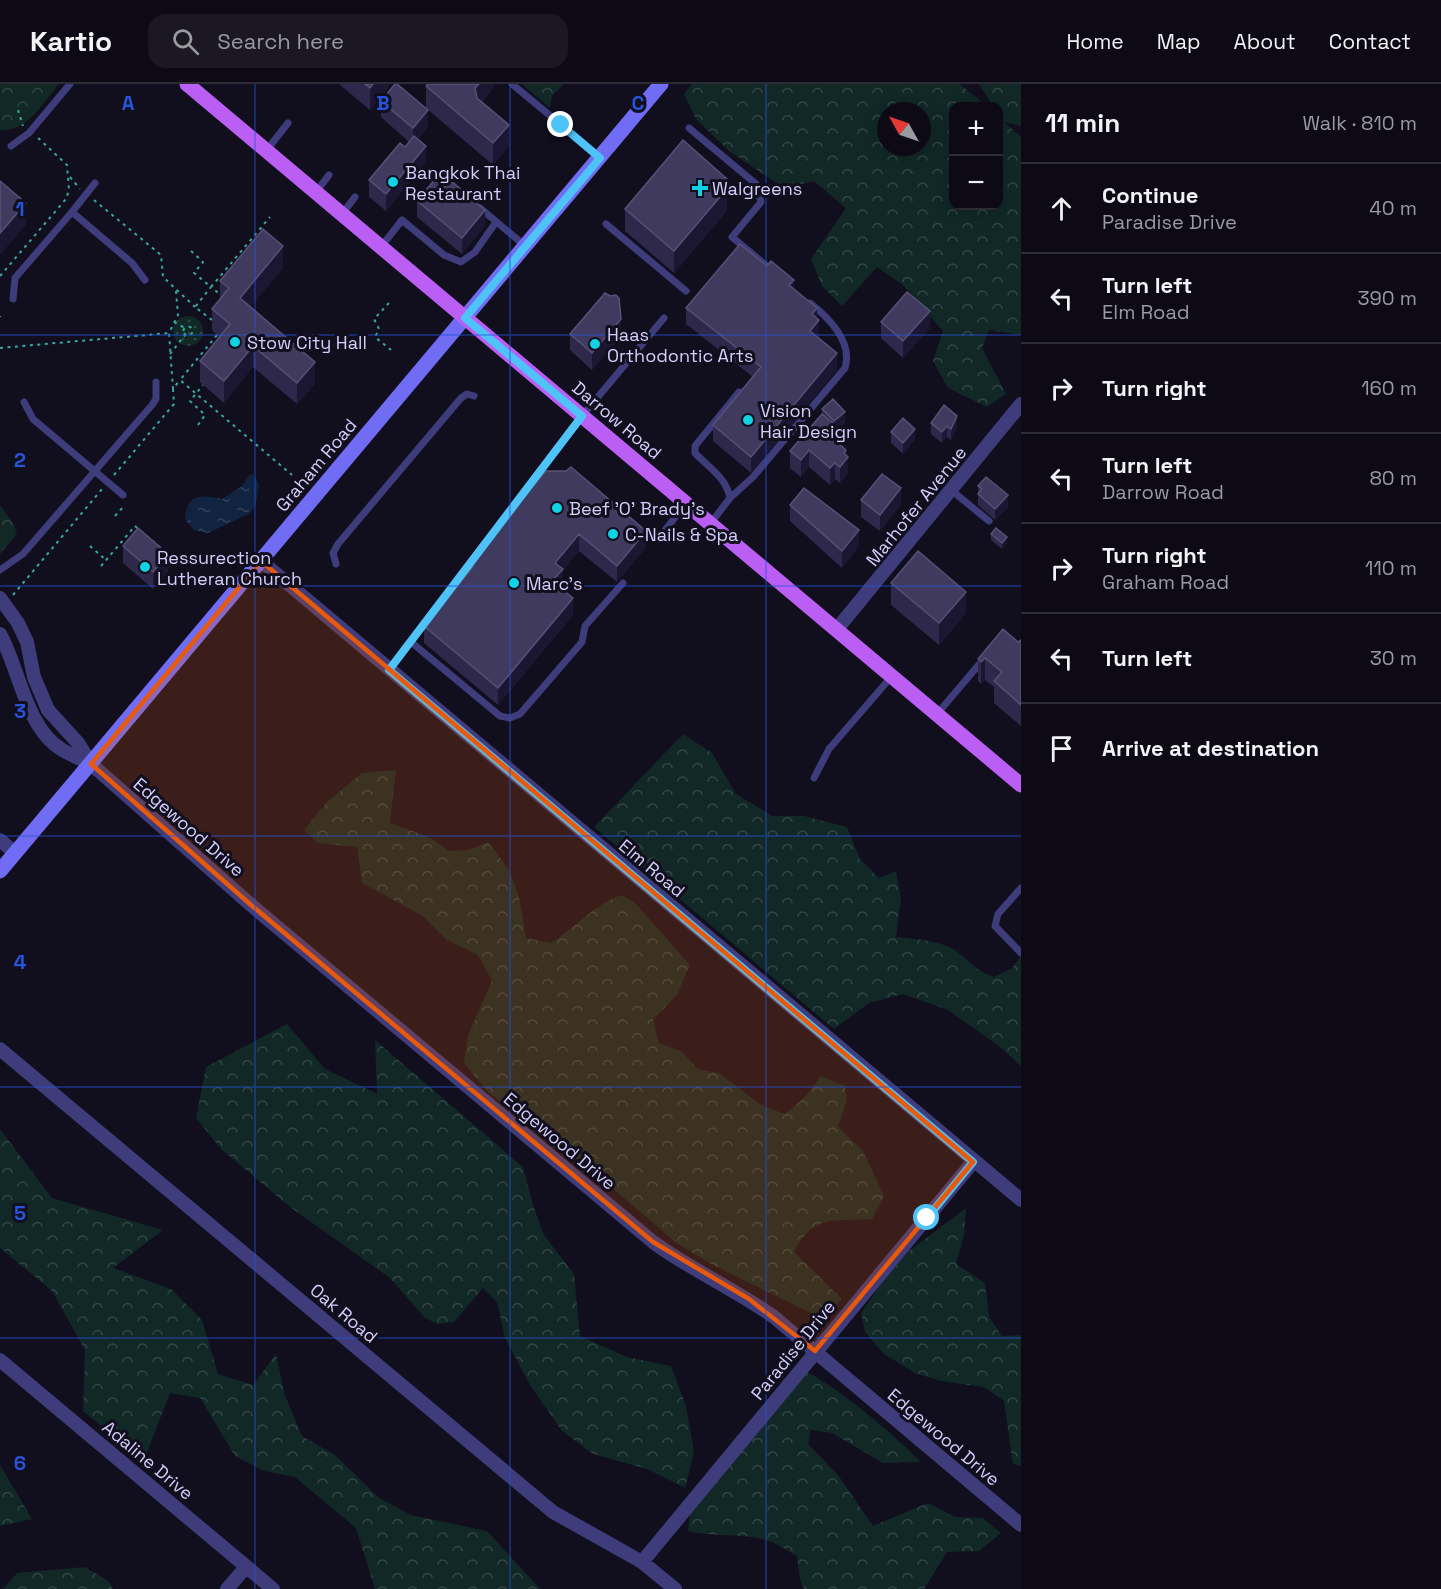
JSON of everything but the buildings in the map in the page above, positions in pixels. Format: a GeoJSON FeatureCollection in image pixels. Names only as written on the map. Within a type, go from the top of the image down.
{"type":"FeatureCollection","features":[{"type":"Feature","properties":{"kind":"main road","name":"Darrow Road"},"geometry":{"type":"LineString","coordinates":[[187,84],[1021,785]]}},
{"type":"Feature","properties":{"kind":"main road","name":"Graham Road"},"geometry":{"type":"LineString","coordinates":[[0,871],[661,84]]}},
{"type":"Feature","properties":{"kind":"street","name":"Marhofer Avenue"},"geometry":{"type":"LineString","coordinates":[[837,629],[1021,404]]}},
{"type":"Feature","properties":{"kind":"street","name":"Elm Road"},"geometry":{"type":"LineString","coordinates":[[261,561],[973,1162],[1021,1200]]}},
{"type":"Feature","properties":{"kind":"street"},"geometry":{"type":"LineString","coordinates":[[2,600],[18,623],[27,642],[37,685],[48,710],[78,743],[91,764]]}},
{"type":"Feature","properties":{"kind":"street"},"geometry":{"type":"LineString","coordinates":[[0,634],[11,655],[27,703],[41,728],[59,748],[91,764]]}},
{"type":"Feature","properties":{"kind":"street","name":"Edgewood Drive"},"geometry":{"type":"LineString","coordinates":[[91,764],[251,905],[653,1242],[686,1265],[749,1299],[815,1351],[1021,1525]]}},
{"type":"Feature","properties":{"kind":"street"},"geometry":{"type":"LineString","coordinates":[[0,840],[15,853]]}},
{"type":"Feature","properties":{"kind":"street","name":"Oak Road"},"geometry":{"type":"LineString","coordinates":[[0,1048],[553,1512],[642,1562],[675,1589]]}},
{"type":"Feature","properties":{"kind":"street","name":"Paradise Drive"},"geometry":{"type":"LineString","coordinates":[[642,1562],[973,1162]]}},
{"type":"Feature","properties":{"kind":"street","name":"Adaline Drive"},"geometry":{"type":"LineString","coordinates":[[0,1359],[273,1589]]}},
{"type":"Feature","properties":{"kind":"street"},"geometry":{"type":"LineString","coordinates":[[227,1589],[246,1567]]}},
{"type":"Feature","properties":{"kind":"lane"},"geometry":{"type":"LineString","coordinates":[[11,146],[30,132],[70,84]]}},
{"type":"Feature","properties":{"kind":"lane"},"geometry":{"type":"LineString","coordinates":[[512,84],[600,158]]}},
{"type":"Feature","properties":{"kind":"lane"},"geometry":{"type":"LineString","coordinates":[[266,151],[288,123]]}},
{"type":"Feature","properties":{"kind":"lane"},"geometry":{"type":"LineString","coordinates":[[689,128],[756,184],[762,202],[732,237],[784,281]]}},
{"type":"Feature","properties":{"kind":"lane"},"geometry":{"type":"LineString","coordinates":[[315,193],[329,175]]}},
{"type":"Feature","properties":{"kind":"lane"},"geometry":{"type":"LineString","coordinates":[[13,299],[15,278],[95,183]]}},
{"type":"Feature","properties":{"kind":"lane"},"geometry":{"type":"LineString","coordinates":[[342,214],[355,197]]}},
{"type":"Feature","properties":{"kind":"lane"},"geometry":{"type":"LineString","coordinates":[[470,199],[526,247]]}},
{"type":"Feature","properties":{"kind":"lane"},"geometry":{"type":"LineString","coordinates":[[72,212],[132,264],[146,280]]}},
{"type":"Feature","properties":{"kind":"lane"},"geometry":{"type":"LineString","coordinates":[[381,247],[402,220],[444,255],[461,262],[475,252],[496,222]]}},
{"type":"Feature","properties":{"kind":"lane"},"geometry":{"type":"LineString","coordinates":[[606,224],[686,291]]}},
{"type":"Feature","properties":{"kind":"lane"},"geometry":{"type":"LineString","coordinates":[[710,524],[730,498],[753,477],[845,368],[847,354],[839,334],[800,294]]}},
{"type":"Feature","properties":{"kind":"lane"},"geometry":{"type":"LineString","coordinates":[[389,670],[582,416],[664,318]]}},
{"type":"Feature","properties":{"kind":"lane"},"geometry":{"type":"LineString","coordinates":[[0,570],[23,554],[152,405],[156,399],[156,382]]}},
{"type":"Feature","properties":{"kind":"lane"},"geometry":{"type":"LineString","coordinates":[[730,498],[722,478],[695,453],[695,446],[739,392]]}},
{"type":"Feature","properties":{"kind":"lane"},"geometry":{"type":"LineString","coordinates":[[336,564],[333,553],[338,544],[461,398],[467,394],[474,396]]}},
{"type":"Feature","properties":{"kind":"lane"},"geometry":{"type":"LineString","coordinates":[[24,402],[33,419],[123,495]]}},
{"type":"Feature","properties":{"kind":"lane"},"geometry":{"type":"LineString","coordinates":[[951,490],[989,521]]}},
{"type":"Feature","properties":{"kind":"lane"},"geometry":{"type":"LineString","coordinates":[[663,533],[686,503]]}},
{"type":"Feature","properties":{"kind":"lane"},"geometry":{"type":"LineString","coordinates":[[411,642],[500,716],[510,718],[520,714],[582,642],[585,626],[623,583]]}},
{"type":"Feature","properties":{"kind":"lane"},"geometry":{"type":"LineString","coordinates":[[937,714],[987,655]]}},
{"type":"Feature","properties":{"kind":"lane"},"geometry":{"type":"LineString","coordinates":[[814,778],[829,749],[892,676]]}},
{"type":"Feature","properties":{"kind":"lane"},"geometry":{"type":"LineString","coordinates":[[1021,888],[998,914],[995,926],[1021,953]]}},
{"type":"Feature","properties":{"kind":"path"},"geometry":{"type":"LineString","coordinates":[[0,276],[66,199],[69,190],[67,165],[23,126],[18,110]]}},
{"type":"Feature","properties":{"kind":"path"},"geometry":{"type":"LineString","coordinates":[[69,176],[73,184],[161,255],[163,277],[176,291],[217,324]]}},
{"type":"Feature","properties":{"kind":"path"},"geometry":{"type":"LineString","coordinates":[[195,307],[270,217]]}},
{"type":"Feature","properties":{"kind":"path"},"geometry":{"type":"LineString","coordinates":[[248,244],[254,249]]}},
{"type":"Feature","properties":{"kind":"path"},"geometry":{"type":"LineString","coordinates":[[191,251],[203,262],[195,273],[224,298]]}},
{"type":"Feature","properties":{"kind":"path"},"geometry":{"type":"LineString","coordinates":[[2,600],[108,483],[174,404],[169,333],[178,315],[176,291]]}},
{"type":"Feature","properties":{"kind":"path"},"geometry":{"type":"LineString","coordinates":[[389,303],[374,319],[379,329],[375,337],[391,350]]}},
{"type":"Feature","properties":{"kind":"path"},"geometry":{"type":"LineString","coordinates":[[174,322],[193,331],[191,335],[185,335]]}},
{"type":"Feature","properties":{"kind":"path"},"geometry":{"type":"LineString","coordinates":[[171,354],[185,335],[184,328]]}},
{"type":"Feature","properties":{"kind":"path"},"geometry":{"type":"LineString","coordinates":[[0,348],[169,333]]}},
{"type":"Feature","properties":{"kind":"path"},"geometry":{"type":"LineString","coordinates":[[173,389],[217,335]]}},
{"type":"Feature","properties":{"kind":"path"},"geometry":{"type":"LineString","coordinates":[[180,380],[292,475]]}},
{"type":"Feature","properties":{"kind":"path"},"geometry":{"type":"LineString","coordinates":[[198,425],[205,415],[190,401],[203,385]]}},
{"type":"Feature","properties":{"kind":"path"},"geometry":{"type":"LineString","coordinates":[[116,516],[126,505]]}},
{"type":"Feature","properties":{"kind":"path"},"geometry":{"type":"LineString","coordinates":[[101,566],[135,526],[165,550],[163,553],[150,542],[147,544]]}},
{"type":"Feature","properties":{"kind":"path"},"geometry":{"type":"LineString","coordinates":[[90,546],[106,560]]}},
{"type":"Feature","properties":{"kind":"highlighted area"},"geometry":{"type":"Polygon","coordinates":[[[261,561],[973,1162],[815,1351],[749,1299],[653,1242],[251,905],[91,764],[261,561]]]}},
{"type":"Feature","properties":{"kind":"green space"},"geometry":{"type":"Polygon","coordinates":[[[0,84],[59,84],[26,122],[9,130],[0,130],[0,84]]]}},
{"type":"Feature","properties":{"kind":"green space"},"geometry":{"type":"Polygon","coordinates":[[[522,84],[564,84],[552,96],[550,108],[522,84]]]}},
{"type":"Feature","properties":{"kind":"green space"},"geometry":{"type":"Polygon","coordinates":[[[692,84],[960,84],[981,102],[949,102],[949,210],[1003,210],[1003,102],[990,102],[979,84],[1021,84],[1021,126],[1004,122],[1021,137],[1021,335],[989,330],[982,348],[1006,394],[987,407],[948,388],[933,361],[943,331],[903,285],[877,267],[842,306],[822,286],[811,259],[846,208],[814,181],[784,188],[729,151],[696,119],[684,94],[692,84]]]}},
{"type":"Feature","properties":{"kind":"green space"},"geometry":{"type":"Polygon","coordinates":[[[188,316],[194,317],[202,325],[202,337],[194,345],[188,346],[182,345],[174,337],[173,331],[174,325],[182,317],[188,316]]]}},
{"type":"Feature","properties":{"kind":"green space"},"geometry":{"type":"Polygon","coordinates":[[[0,505],[14,525],[17,534],[0,554],[0,505]]]}},
{"type":"Feature","properties":{"kind":"green space"},"geometry":{"type":"Polygon","coordinates":[[[683,734],[712,753],[736,794],[772,816],[804,816],[847,827],[860,859],[879,878],[896,871],[901,899],[896,937],[943,944],[956,951],[978,969],[994,977],[1011,969],[1021,956],[1021,1066],[1000,1047],[948,1010],[903,994],[869,1003],[834,1029],[594,827],[683,734]]]}},
{"type":"Feature","properties":{"kind":"green space"},"geometry":{"type":"Polygon","coordinates":[[[396,770],[390,823],[431,838],[449,851],[469,850],[488,842],[510,871],[520,901],[526,938],[551,943],[595,909],[622,895],[637,905],[690,965],[677,995],[653,1020],[659,1043],[682,1052],[698,1069],[719,1073],[761,1105],[785,1114],[805,1097],[821,1076],[845,1086],[847,1100],[838,1127],[863,1151],[884,1196],[872,1219],[835,1220],[817,1225],[809,1231],[794,1252],[842,1299],[825,1320],[711,1264],[675,1242],[588,1167],[489,1093],[464,1063],[468,1035],[492,981],[478,955],[447,940],[423,916],[362,883],[357,847],[318,843],[304,830],[327,802],[362,773],[396,770]]]}},
{"type":"Feature","properties":{"kind":"green space"},"geometry":{"type":"Polygon","coordinates":[[[287,1024],[325,1069],[377,1094],[375,1040],[523,1167],[544,1235],[574,1274],[580,1336],[627,1357],[671,1366],[686,1406],[694,1452],[685,1488],[647,1469],[593,1454],[562,1431],[530,1385],[505,1338],[497,1302],[483,1288],[454,1322],[438,1324],[425,1318],[390,1278],[290,1207],[221,1149],[196,1118],[206,1067],[287,1024]]]}},
{"type":"Feature","properties":{"kind":"green space"},"geometry":{"type":"Polygon","coordinates":[[[0,1129],[52,1198],[163,1230],[113,1268],[171,1289],[202,1320],[218,1374],[253,1385],[276,1354],[285,1396],[302,1436],[335,1455],[379,1498],[411,1515],[487,1531],[540,1589],[375,1589],[356,1528],[295,1477],[264,1471],[235,1456],[200,1398],[170,1393],[144,1460],[83,1411],[85,1350],[52,1291],[0,1248],[0,1129]]]}},
{"type":"Feature","properties":{"kind":"green space"},"geometry":{"type":"Polygon","coordinates":[[[966,1208],[964,1235],[956,1264],[985,1283],[989,1317],[1002,1336],[1021,1335],[1021,1466],[1013,1464],[1004,1401],[984,1387],[941,1381],[915,1373],[884,1354],[865,1332],[861,1313],[883,1281],[909,1251],[966,1208]]]}},
{"type":"Feature","properties":{"kind":"green space"},"geometry":{"type":"Polygon","coordinates":[[[807,1372],[867,1413],[921,1462],[883,1463],[832,1433],[811,1430],[808,1444],[838,1475],[873,1526],[928,1503],[955,1517],[983,1518],[1001,1533],[979,1551],[947,1552],[924,1589],[804,1589],[800,1579],[797,1556],[775,1544],[752,1537],[688,1531],[690,1512],[807,1372]]]}},
{"type":"Feature","properties":{"kind":"green space"},"geometry":{"type":"Polygon","coordinates":[[[0,1465],[32,1519],[0,1526],[0,1465]]]}},
{"type":"Feature","properties":{"kind":"green space"},"geometry":{"type":"Polygon","coordinates":[[[85,1567],[108,1581],[113,1589],[3,1589],[17,1573],[85,1567]]]}},
{"type":"Feature","properties":{"kind":"water"},"geometry":{"type":"Polygon","coordinates":[[[250,474],[254,475],[259,485],[255,507],[249,514],[208,533],[194,530],[185,519],[186,510],[192,500],[202,496],[222,499],[242,486],[250,474]]]}},
{"type":"Feature","properties":{"kind":"place","name":"Bangkok Thai Restaurant"},"geometry":{"type":"Point","coordinates":[393,182]}},
{"type":"Feature","properties":{"kind":"place","name":"Walgreens"},"geometry":{"type":"Point","coordinates":[700,188]}},
{"type":"Feature","properties":{"kind":"place","name":"Stow City Hall"},"geometry":{"type":"Point","coordinates":[235,342]}},
{"type":"Feature","properties":{"kind":"place","name":"Haas Orthodontic Arts"},"geometry":{"type":"Point","coordinates":[595,344]}},
{"type":"Feature","properties":{"kind":"place","name":"Vision Hair Design"},"geometry":{"type":"Point","coordinates":[748,420]}},
{"type":"Feature","properties":{"kind":"place","name":"Beef 'O' Brady's"},"geometry":{"type":"Point","coordinates":[557,508]}},
{"type":"Feature","properties":{"kind":"place","name":"C-Nails & Spa"},"geometry":{"type":"Point","coordinates":[613,534]}},
{"type":"Feature","properties":{"kind":"place","name":"Ressurection Lutheran Church"},"geometry":{"type":"Point","coordinates":[145,567]}},
{"type":"Feature","properties":{"kind":"place","name":"Marc's"},"geometry":{"type":"Point","coordinates":[514,583]}},
{"type":"Feature","properties":{"kind":"route"},"geometry":{"type":"LineString","coordinates":[[561,125],[600,158],[465,318],[582,416],[389,670],[973,1162],[927,1218]]}}]}
